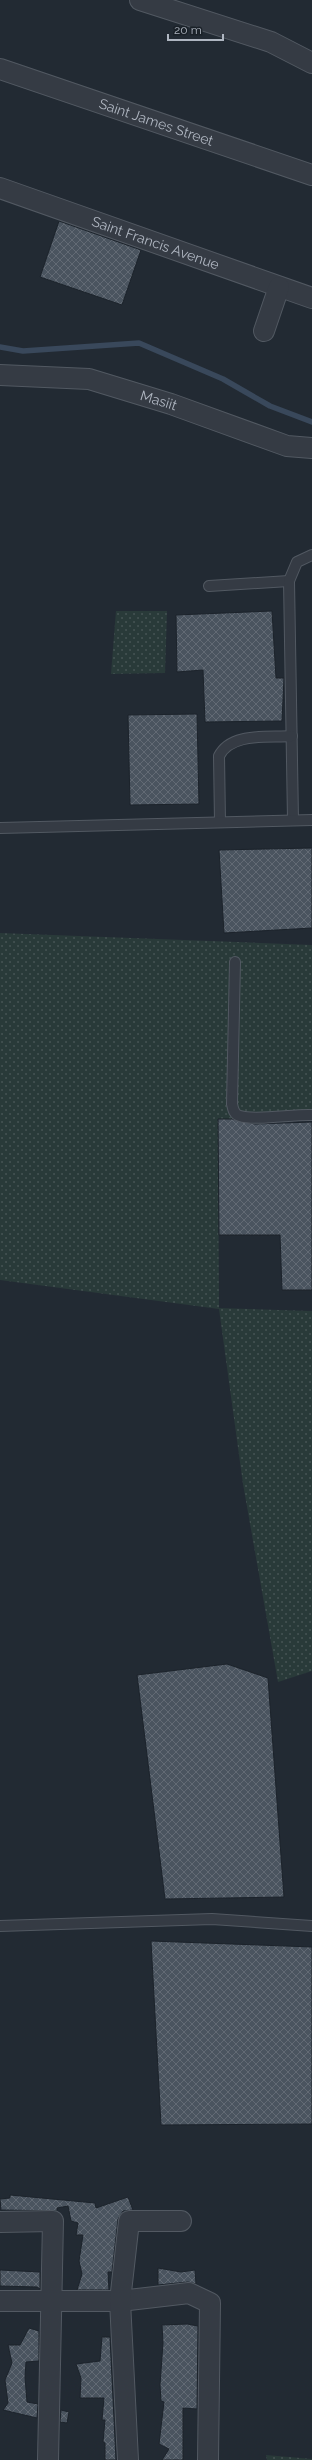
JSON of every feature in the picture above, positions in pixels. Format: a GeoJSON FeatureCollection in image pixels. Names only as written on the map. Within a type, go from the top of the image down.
{"type":"FeatureCollection","features":[{"type":"Feature","properties":{"kind":"street"},"geometry":{"type":"LineString","coordinates":[[140,0],[271,42],[312,63]]}},
{"type":"Feature","properties":{"kind":"street","name":"Saint James Street"},"geometry":{"type":"LineString","coordinates":[[0,69],[312,175]]}},
{"type":"Feature","properties":{"kind":"street","name":"Saint Francis Avenue"},"geometry":{"type":"LineString","coordinates":[[0,188],[312,298]]}},
{"type":"Feature","properties":{"kind":"street"},"geometry":{"type":"LineString","coordinates":[[264,330],[279,286]]}},
{"type":"Feature","properties":{"kind":"street","name":"Masiit"},"geometry":{"type":"LineString","coordinates":[[0,374],[89,378],[172,404],[288,446],[312,448]]}},
{"type":"Feature","properties":{"kind":"street"},"geometry":{"type":"LineString","coordinates":[[0,2222],[53,2221],[53,2302],[48,2460]]}},
{"type":"Feature","properties":{"kind":"street"},"geometry":{"type":"LineString","coordinates":[[128,2460],[120,2300],[129,2221],[181,2221]]}},
{"type":"Feature","properties":{"kind":"street"},"geometry":{"type":"LineString","coordinates":[[0,2301],[53,2302],[120,2300],[189,2293],[210,2303],[208,2460]]}},
{"type":"Feature","properties":{"kind":"lane"},"geometry":{"type":"LineString","coordinates":[[293,820],[289,581],[297,562],[312,555]]}},
{"type":"Feature","properties":{"kind":"lane"},"geometry":{"type":"LineString","coordinates":[[209,586],[289,581]]}},
{"type":"Feature","properties":{"kind":"lane"},"geometry":{"type":"LineString","coordinates":[[220,822],[219,756],[223,746],[233,740],[292,736]]}},
{"type":"Feature","properties":{"kind":"lane"},"geometry":{"type":"LineString","coordinates":[[0,828],[312,820]]}},
{"type":"Feature","properties":{"kind":"lane"},"geometry":{"type":"LineString","coordinates":[[235,962],[232,1104],[234,1112],[239,1116],[255,1117],[312,1115]]}},
{"type":"Feature","properties":{"kind":"lane"},"geometry":{"type":"LineString","coordinates":[[0,1926],[212,1919],[312,1926]]}},
{"type":"Feature","properties":{"kind":"shaded area"},"geometry":{"type":"Polygon","coordinates":[[[116,611],[167,611],[165,673],[111,674],[116,611]]]}},
{"type":"Feature","properties":{"kind":"shaded area"},"geometry":{"type":"Polygon","coordinates":[[[0,933],[312,945],[312,1118],[218,1120],[219,1308],[312,1311],[312,1671],[278,1682],[243,1484],[219,1309],[0,1280],[0,933]]]}},
{"type":"Feature","properties":{"kind":"shaded area"},"geometry":{"type":"Polygon","coordinates":[[[266,2455],[312,2459],[312,2460],[267,2460],[266,2455]]]}},
{"type":"Feature","properties":{"kind":"building"},"geometry":{"type":"Polygon","coordinates":[[[59,221],[141,250],[122,305],[40,277],[59,221]]]}},
{"type":"Feature","properties":{"kind":"building"},"geometry":{"type":"Polygon","coordinates":[[[272,611],[276,678],[284,678],[282,721],[205,722],[203,670],[177,672],[176,615],[272,611]]]}},
{"type":"Feature","properties":{"kind":"building"},"geometry":{"type":"Polygon","coordinates":[[[197,714],[199,804],[130,805],[128,715],[197,714]]]}},
{"type":"Feature","properties":{"kind":"building"},"geometry":{"type":"Polygon","coordinates":[[[312,848],[312,928],[224,933],[219,850],[312,848]]]}},
{"type":"Feature","properties":{"kind":"building"},"geometry":{"type":"Polygon","coordinates":[[[218,1119],[232,1119],[255,1124],[312,1122],[312,1290],[282,1290],[280,1235],[219,1235],[218,1119]]]}},
{"type":"Feature","properties":{"kind":"building"},"geometry":{"type":"Polygon","coordinates":[[[227,1664],[268,1678],[284,1897],[165,1899],[137,1675],[227,1664]]]}},
{"type":"Feature","properties":{"kind":"building"},"geometry":{"type":"Polygon","coordinates":[[[151,1941],[312,1947],[312,2124],[161,2125],[151,1941]]]}},
{"type":"Feature","properties":{"kind":"building"},"geometry":{"type":"Polygon","coordinates":[[[10,2195],[95,2203],[96,2208],[128,2197],[133,2210],[123,2211],[118,2219],[112,2272],[108,2272],[109,2290],[77,2290],[82,2274],[79,2261],[83,2235],[76,2235],[78,2223],[71,2221],[68,2206],[57,2208],[57,2211],[1,2210],[0,2199],[10,2198],[10,2195]]]}},
{"type":"Feature","properties":{"kind":"building"},"geometry":{"type":"Polygon","coordinates":[[[158,2268],[181,2272],[195,2270],[196,2284],[188,2282],[158,2285],[158,2268]]]}},
{"type":"Feature","properties":{"kind":"building"},"geometry":{"type":"Polygon","coordinates":[[[0,2270],[40,2272],[40,2289],[37,2287],[0,2286],[0,2270]]]}},
{"type":"Feature","properties":{"kind":"building"},"geometry":{"type":"Polygon","coordinates":[[[187,2324],[198,2326],[197,2409],[183,2408],[183,2460],[162,2460],[169,2449],[159,2444],[164,2402],[161,2401],[160,2385],[163,2343],[162,2325],[187,2324]]]}},
{"type":"Feature","properties":{"kind":"building"},"geometry":{"type":"Polygon","coordinates":[[[29,2328],[39,2331],[39,2361],[26,2362],[25,2377],[27,2402],[38,2404],[37,2418],[3,2410],[8,2403],[5,2380],[12,2363],[8,2345],[20,2345],[29,2328]]]}},
{"type":"Feature","properties":{"kind":"building"},"geometry":{"type":"Polygon","coordinates":[[[102,2337],[110,2337],[116,2460],[105,2460],[105,2443],[103,2442],[105,2420],[102,2420],[104,2398],[80,2398],[81,2378],[76,2364],[100,2361],[102,2337]]]}},
{"type":"Feature","properties":{"kind":"building"},"geometry":{"type":"Polygon","coordinates":[[[61,2410],[69,2412],[67,2423],[60,2422],[61,2410]]]}},
{"type":"Feature","properties":{"kind":"waterway"},"geometry":{"type":"LineString","coordinates":[[0,347],[23,351],[139,343],[223,379],[270,406],[312,422]]}}]}
